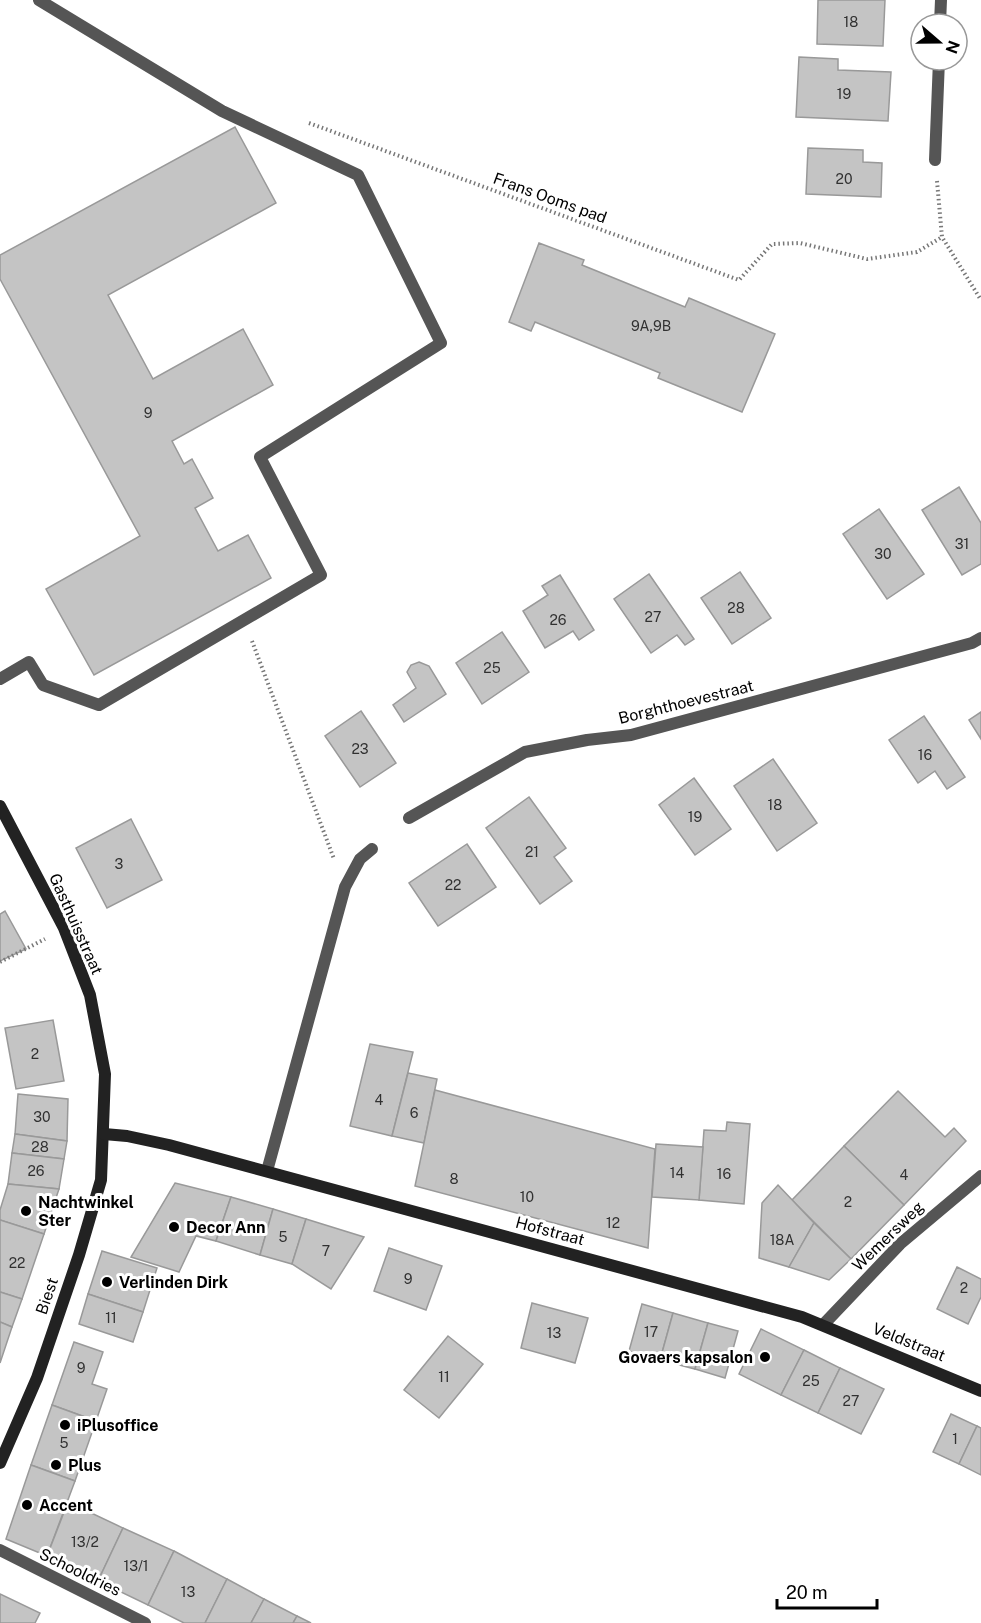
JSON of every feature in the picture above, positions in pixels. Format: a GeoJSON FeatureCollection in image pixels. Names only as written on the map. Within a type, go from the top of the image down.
{"type":"FeatureCollection","features":[{"type":"Feature","properties":{"kind":"street"},"geometry":{"type":"LineString","coordinates":[[0,679],[28,662],[43,686],[99,705],[321,575],[260,457],[441,343],[358,175],[222,111],[39,0]]}},
{"type":"Feature","properties":{"kind":"street"},"geometry":{"type":"LineString","coordinates":[[935,160],[939,72]]}},
{"type":"Feature","properties":{"kind":"street","name":"Borghthoevestraat"},"geometry":{"type":"LineString","coordinates":[[409,818],[525,752],[587,740],[631,735],[972,643],[981,638]]}},
{"type":"Feature","properties":{"kind":"street","name":"Gasthuisstraat"},"geometry":{"type":"LineString","coordinates":[[0,806],[64,928],[90,994],[105,1074],[104,1134]]}},
{"type":"Feature","properties":{"kind":"street"},"geometry":{"type":"LineString","coordinates":[[267,1171],[345,887],[360,859],[372,849]]}},
{"type":"Feature","properties":{"kind":"street","name":"Hofstraat"},"geometry":{"type":"LineString","coordinates":[[104,1134],[127,1136],[169,1145],[824,1325]]}},
{"type":"Feature","properties":{"kind":"street","name":"Biest"},"geometry":{"type":"LineString","coordinates":[[0,1463],[37,1378],[79,1255],[101,1180],[104,1134]]}},
{"type":"Feature","properties":{"kind":"street","name":"Wemersweg"},"geometry":{"type":"LineString","coordinates":[[824,1325],[900,1244],[981,1176]]}},
{"type":"Feature","properties":{"kind":"street","name":"Veldstraat"},"geometry":{"type":"LineString","coordinates":[[824,1325],[981,1391]]}},
{"type":"Feature","properties":{"kind":"street","name":"Schooldries"},"geometry":{"type":"LineString","coordinates":[[0,1551],[145,1623]]}},
{"type":"Feature","properties":{"kind":"path","name":"Frans Ooms pad"},"geometry":{"type":"LineString","coordinates":[[303,121],[739,280],[772,244],[800,243],[867,259],[917,252],[942,237]]}},
{"type":"Feature","properties":{"kind":"path"},"geometry":{"type":"LineString","coordinates":[[935,160],[942,237],[981,300]]}},
{"type":"Feature","properties":{"kind":"path"},"geometry":{"type":"LineString","coordinates":[[244,620],[345,887]]}},
{"type":"Feature","properties":{"kind":"path"},"geometry":{"type":"LineString","coordinates":[[0,962],[64,928]]}},
{"type":"Feature","properties":{"kind":"building"},"geometry":{"type":"Polygon","coordinates":[[[818,0],[885,0],[883,46],[817,44],[818,0]]]}},
{"type":"Feature","properties":{"kind":"building"},"geometry":{"type":"Polygon","coordinates":[[[799,57],[838,59],[838,70],[891,72],[888,121],[796,117],[799,57]]]}},
{"type":"Feature","properties":{"kind":"building"},"geometry":{"type":"Polygon","coordinates":[[[235,127],[276,203],[108,295],[153,379],[243,329],[273,385],[172,441],[184,464],[192,459],[213,498],[195,508],[218,551],[248,535],[271,578],[94,675],[46,589],[140,536],[0,279],[0,255],[235,127]]]}},
{"type":"Feature","properties":{"kind":"building"},"geometry":{"type":"Polygon","coordinates":[[[808,148],[863,150],[863,162],[882,163],[881,197],[806,194],[808,148]]]}},
{"type":"Feature","properties":{"kind":"building"},"geometry":{"type":"Polygon","coordinates":[[[539,243],[584,260],[582,265],[685,307],[689,298],[775,334],[742,412],[658,378],[660,373],[535,322],[531,331],[509,322],[539,243]]]}},
{"type":"Feature","properties":{"kind":"building"},"geometry":{"type":"Polygon","coordinates":[[[959,487],[981,523],[981,564],[962,575],[922,510],[959,487]]]}},
{"type":"Feature","properties":{"kind":"building"},"geometry":{"type":"Polygon","coordinates":[[[879,509],[924,574],[887,599],[843,534],[879,509]]]}},
{"type":"Feature","properties":{"kind":"building"},"geometry":{"type":"Polygon","coordinates":[[[740,572],[771,618],[732,644],[701,598],[740,572]]]}},
{"type":"Feature","properties":{"kind":"building"},"geometry":{"type":"Polygon","coordinates":[[[649,574],[694,639],[685,645],[677,635],[651,653],[614,599],[649,574]]]}},
{"type":"Feature","properties":{"kind":"building"},"geometry":{"type":"Polygon","coordinates":[[[560,575],[594,630],[579,640],[573,631],[545,648],[523,611],[548,595],[542,586],[560,575]]]}},
{"type":"Feature","properties":{"kind":"building"},"geometry":{"type":"Polygon","coordinates":[[[502,632],[529,672],[482,704],[456,663],[502,632]]]}},
{"type":"Feature","properties":{"kind":"building"},"geometry":{"type":"Polygon","coordinates":[[[419,662],[429,666],[446,694],[404,722],[393,705],[416,688],[407,672],[411,665],[419,662]]]}},
{"type":"Feature","properties":{"kind":"building"},"geometry":{"type":"Polygon","coordinates":[[[361,711],[396,763],[360,787],[325,736],[361,711]]]}},
{"type":"Feature","properties":{"kind":"building"},"geometry":{"type":"Polygon","coordinates":[[[981,712],[981,739],[969,720],[981,712]]]}},
{"type":"Feature","properties":{"kind":"building"},"geometry":{"type":"Polygon","coordinates":[[[924,716],[965,777],[947,789],[935,771],[918,783],[889,740],[924,716]]]}},
{"type":"Feature","properties":{"kind":"building"},"geometry":{"type":"Polygon","coordinates":[[[773,759],[817,823],[777,851],[734,786],[773,759]]]}},
{"type":"Feature","properties":{"kind":"building"},"geometry":{"type":"Polygon","coordinates":[[[694,778],[731,829],[695,855],[659,805],[694,778]]]}},
{"type":"Feature","properties":{"kind":"building"},"geometry":{"type":"Polygon","coordinates":[[[529,797],[566,848],[554,857],[572,881],[540,904],[486,828],[529,797]]]}},
{"type":"Feature","properties":{"kind":"building"},"geometry":{"type":"Polygon","coordinates":[[[131,819],[162,880],[107,908],[76,848],[131,819]]]}},
{"type":"Feature","properties":{"kind":"building"},"geometry":{"type":"Polygon","coordinates":[[[467,844],[496,887],[438,926],[409,883],[467,844]]]}},
{"type":"Feature","properties":{"kind":"building"},"geometry":{"type":"Polygon","coordinates":[[[5,911],[26,949],[0,961],[0,914],[5,911]]]}},
{"type":"Feature","properties":{"kind":"building"},"geometry":{"type":"Polygon","coordinates":[[[53,1020],[64,1081],[16,1089],[5,1028],[53,1020]]]}},
{"type":"Feature","properties":{"kind":"building"},"geometry":{"type":"Polygon","coordinates":[[[370,1044],[413,1052],[392,1136],[350,1126],[370,1044]]]}},
{"type":"Feature","properties":{"kind":"building"},"geometry":{"type":"Polygon","coordinates":[[[408,1073],[437,1079],[424,1143],[392,1136],[408,1073]]]}},
{"type":"Feature","properties":{"kind":"building"},"geometry":{"type":"Polygon","coordinates":[[[435,1090],[655,1149],[648,1248],[415,1186],[435,1090]]]}},
{"type":"Feature","properties":{"kind":"building"},"geometry":{"type":"Polygon","coordinates":[[[898,1091],[945,1137],[954,1128],[966,1141],[904,1205],[844,1146],[898,1091]]]}},
{"type":"Feature","properties":{"kind":"building"},"geometry":{"type":"Polygon","coordinates":[[[18,1094],[68,1099],[67,1141],[15,1134],[18,1094]]]}},
{"type":"Feature","properties":{"kind":"building"},"geometry":{"type":"Polygon","coordinates":[[[727,1122],[750,1124],[744,1204],[699,1200],[704,1130],[726,1131],[727,1122]]]}},
{"type":"Feature","properties":{"kind":"building"},"geometry":{"type":"Polygon","coordinates":[[[15,1134],[67,1141],[64,1159],[12,1153],[15,1134]]]}},
{"type":"Feature","properties":{"kind":"building"},"geometry":{"type":"Polygon","coordinates":[[[656,1144],[703,1147],[699,1200],[652,1197],[656,1144]]]}},
{"type":"Feature","properties":{"kind":"building"},"geometry":{"type":"Polygon","coordinates":[[[844,1146],[904,1205],[851,1259],[792,1200],[844,1146]]]}},
{"type":"Feature","properties":{"kind":"building"},"geometry":{"type":"Polygon","coordinates":[[[12,1153],[64,1159],[59,1189],[8,1184],[12,1153]]]}},
{"type":"Feature","properties":{"kind":"building"},"geometry":{"type":"Polygon","coordinates":[[[175,1183],[231,1197],[216,1241],[196,1236],[179,1272],[131,1257],[175,1183]]]}},
{"type":"Feature","properties":{"kind":"building"},"geometry":{"type":"Polygon","coordinates":[[[8,1184],[59,1189],[44,1234],[0,1220],[0,1210],[8,1184]]]}},
{"type":"Feature","properties":{"kind":"building"},"geometry":{"type":"Polygon","coordinates":[[[778,1185],[814,1223],[789,1267],[759,1258],[762,1203],[778,1185]]]}},
{"type":"Feature","properties":{"kind":"building"},"geometry":{"type":"Polygon","coordinates":[[[231,1197],[273,1209],[260,1255],[216,1241],[231,1197]]]}},
{"type":"Feature","properties":{"kind":"building"},"geometry":{"type":"Polygon","coordinates":[[[273,1209],[306,1219],[292,1264],[260,1255],[273,1209]]]}},
{"type":"Feature","properties":{"kind":"building"},"geometry":{"type":"Polygon","coordinates":[[[306,1219],[364,1237],[331,1289],[292,1264],[306,1219]]]}},
{"type":"Feature","properties":{"kind":"building"},"geometry":{"type":"Polygon","coordinates":[[[0,1220],[44,1234],[22,1299],[0,1292],[0,1220]]]}},
{"type":"Feature","properties":{"kind":"building"},"geometry":{"type":"Polygon","coordinates":[[[814,1223],[851,1259],[829,1280],[789,1267],[814,1223]]]}},
{"type":"Feature","properties":{"kind":"building"},"geometry":{"type":"Polygon","coordinates":[[[389,1248],[442,1266],[426,1310],[374,1291],[389,1248]]]}},
{"type":"Feature","properties":{"kind":"building"},"geometry":{"type":"Polygon","coordinates":[[[102,1251],[157,1268],[143,1312],[88,1294],[102,1251]]]}},
{"type":"Feature","properties":{"kind":"building"},"geometry":{"type":"Polygon","coordinates":[[[957,1267],[981,1279],[981,1297],[968,1324],[937,1309],[957,1267]]]}},
{"type":"Feature","properties":{"kind":"building"},"geometry":{"type":"Polygon","coordinates":[[[0,1292],[22,1299],[12,1327],[0,1322],[0,1292]]]}},
{"type":"Feature","properties":{"kind":"building"},"geometry":{"type":"Polygon","coordinates":[[[88,1294],[143,1312],[133,1342],[79,1324],[88,1294]]]}},
{"type":"Feature","properties":{"kind":"building"},"geometry":{"type":"Polygon","coordinates":[[[532,1303],[588,1318],[575,1363],[521,1348],[532,1303]]]}},
{"type":"Feature","properties":{"kind":"building"},"geometry":{"type":"Polygon","coordinates":[[[642,1304],[673,1313],[660,1360],[629,1351],[642,1304]]]}},
{"type":"Feature","properties":{"kind":"building"},"geometry":{"type":"Polygon","coordinates":[[[673,1313],[708,1323],[695,1369],[660,1360],[673,1313]]]}},
{"type":"Feature","properties":{"kind":"building"},"geometry":{"type":"Polygon","coordinates":[[[0,1322],[12,1327],[0,1363],[0,1322]]]}},
{"type":"Feature","properties":{"kind":"building"},"geometry":{"type":"Polygon","coordinates":[[[708,1323],[738,1331],[725,1378],[695,1369],[708,1323]]]}},
{"type":"Feature","properties":{"kind":"building"},"geometry":{"type":"Polygon","coordinates":[[[761,1329],[804,1350],[781,1395],[739,1374],[761,1329]]]}},
{"type":"Feature","properties":{"kind":"building"},"geometry":{"type":"Polygon","coordinates":[[[448,1336],[483,1364],[439,1418],[404,1390],[448,1336]]]}},
{"type":"Feature","properties":{"kind":"building"},"geometry":{"type":"Polygon","coordinates":[[[74,1342],[103,1352],[92,1384],[107,1389],[96,1421],[52,1405],[74,1342]]]}},
{"type":"Feature","properties":{"kind":"building"},"geometry":{"type":"Polygon","coordinates":[[[804,1350],[840,1368],[818,1413],[781,1395],[804,1350]]]}},
{"type":"Feature","properties":{"kind":"building"},"geometry":{"type":"Polygon","coordinates":[[[840,1368],[884,1389],[861,1434],[818,1413],[840,1368]]]}},
{"type":"Feature","properties":{"kind":"building"},"geometry":{"type":"Polygon","coordinates":[[[52,1405],[96,1421],[75,1481],[31,1465],[52,1405]]]}},
{"type":"Feature","properties":{"kind":"building"},"geometry":{"type":"Polygon","coordinates":[[[951,1414],[977,1426],[959,1464],[933,1452],[951,1414]]]}},
{"type":"Feature","properties":{"kind":"building"},"geometry":{"type":"Polygon","coordinates":[[[977,1426],[981,1428],[981,1475],[959,1464],[977,1426]]]}},
{"type":"Feature","properties":{"kind":"building"},"geometry":{"type":"Polygon","coordinates":[[[31,1465],[75,1481],[47,1556],[6,1539],[31,1465]]]}},
{"type":"Feature","properties":{"kind":"building"},"geometry":{"type":"Polygon","coordinates":[[[68,1502],[123,1528],[98,1581],[47,1556],[68,1502]]]}},
{"type":"Feature","properties":{"kind":"building"},"geometry":{"type":"Polygon","coordinates":[[[123,1528],[174,1551],[148,1605],[98,1581],[123,1528]]]}},
{"type":"Feature","properties":{"kind":"building"},"geometry":{"type":"Polygon","coordinates":[[[174,1551],[227,1579],[205,1623],[184,1623],[148,1605],[174,1551]]]}},
{"type":"Feature","properties":{"kind":"building"},"geometry":{"type":"Polygon","coordinates":[[[227,1579],[264,1599],[251,1623],[205,1623],[227,1579]]]}},
{"type":"Feature","properties":{"kind":"building"},"geometry":{"type":"Polygon","coordinates":[[[0,1594],[40,1613],[35,1623],[0,1623],[0,1594]]]}},
{"type":"Feature","properties":{"kind":"building"},"geometry":{"type":"Polygon","coordinates":[[[264,1599],[297,1616],[293,1623],[251,1623],[264,1599]]]}},
{"type":"Feature","properties":{"kind":"building"},"geometry":{"type":"Polygon","coordinates":[[[297,1616],[311,1623],[293,1623],[297,1616]]]}},
{"type":"Feature","properties":{"kind":"place","name":"Nachtwinkel Ster"},"geometry":{"type":"Point","coordinates":[26,1211]}},
{"type":"Feature","properties":{"kind":"place","name":"Decor Ann"},"geometry":{"type":"Point","coordinates":[174,1227]}},
{"type":"Feature","properties":{"kind":"place","name":"Verlinden Dirk"},"geometry":{"type":"Point","coordinates":[107,1282]}},
{"type":"Feature","properties":{"kind":"place","name":"Govaers kapsalon"},"geometry":{"type":"Point","coordinates":[765,1357]}},
{"type":"Feature","properties":{"kind":"place","name":"iPlusoffice"},"geometry":{"type":"Point","coordinates":[65,1425]}},
{"type":"Feature","properties":{"kind":"place","name":"Plus"},"geometry":{"type":"Point","coordinates":[56,1465]}},
{"type":"Feature","properties":{"kind":"place","name":"Accent"},"geometry":{"type":"Point","coordinates":[27,1505]}}]}
